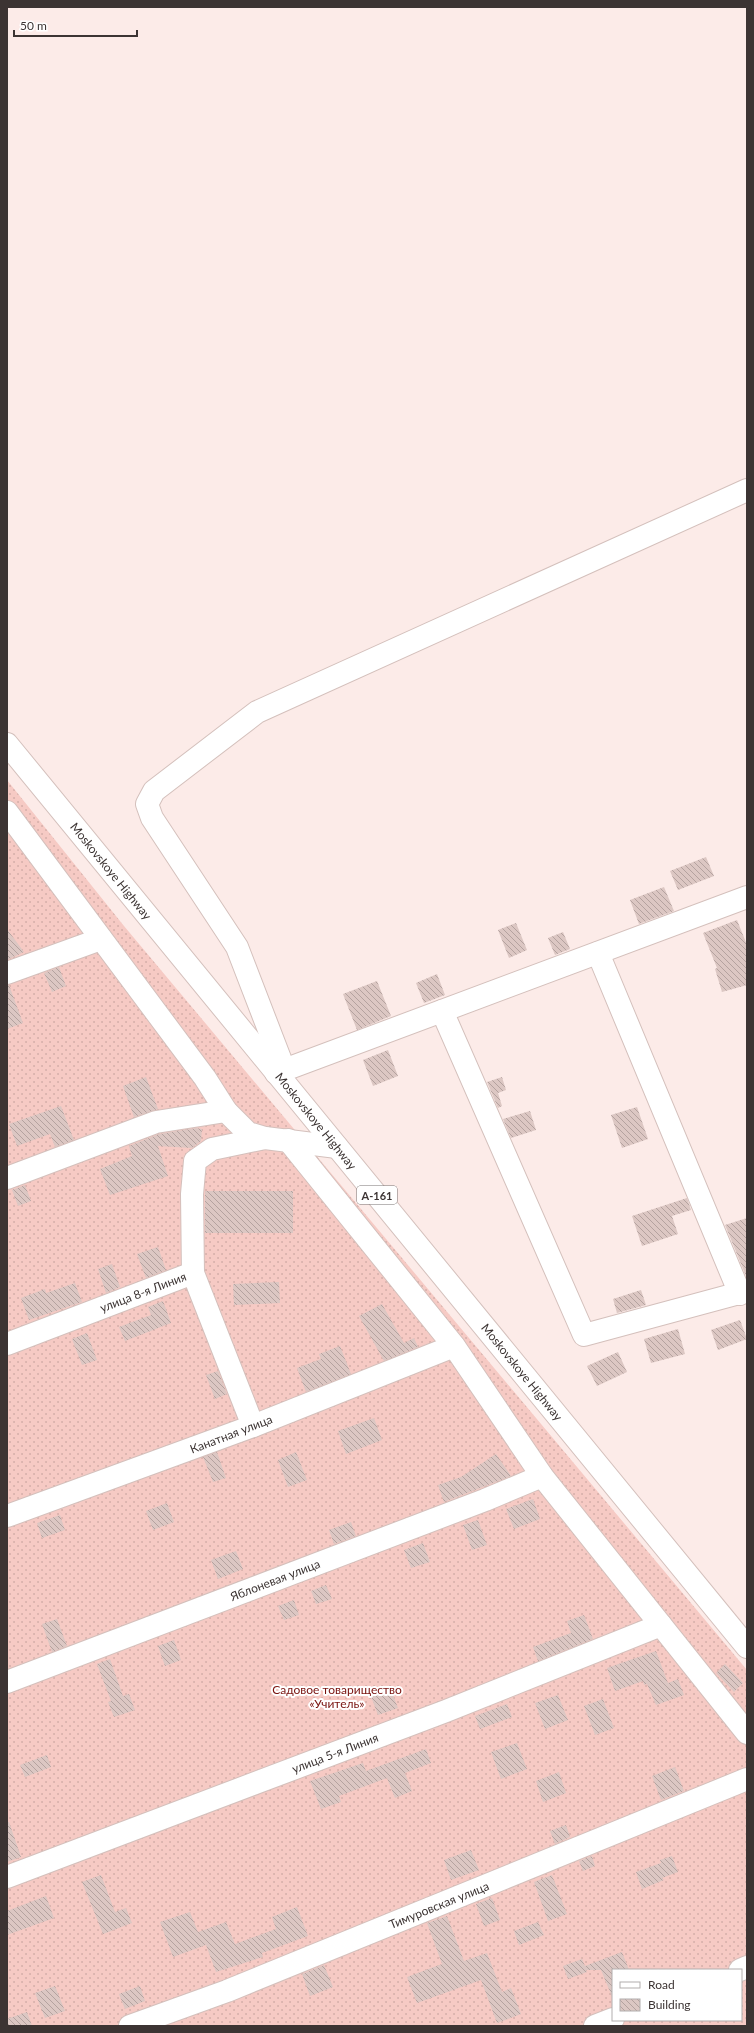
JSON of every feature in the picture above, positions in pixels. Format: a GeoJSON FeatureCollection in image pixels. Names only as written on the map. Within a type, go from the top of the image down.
{"type":"FeatureCollection","features":[{"type":"Feature","properties":{"kind":"main road"},"geometry":{"type":"LineString","coordinates":[[747,490],[257,712],[154,791],[147,804],[152,818],[237,947],[280,1071],[747,898]]}},
{"type":"Feature","properties":{"kind":"main road","name":"Moskovskoye Highway"},"geometry":{"type":"LineString","coordinates":[[7,744],[280,1071],[337,1147],[747,1647]]}},
{"type":"Feature","properties":{"kind":"main road"},"geometry":{"type":"LineString","coordinates":[[7,812],[100,939],[205,1078],[226,1111],[248,1133],[265,1138],[337,1147]]}},
{"type":"Feature","properties":{"kind":"main road"},"geometry":{"type":"LineString","coordinates":[[7,973],[100,939]]}},
{"type":"Feature","properties":{"kind":"main road"},"geometry":{"type":"LineString","coordinates":[[442,1011],[584,1335],[743,1292],[598,953]]}},
{"type":"Feature","properties":{"kind":"main road"},"geometry":{"type":"LineString","coordinates":[[7,1178],[156,1122],[226,1111]]}},
{"type":"Feature","properties":{"kind":"main road"},"geometry":{"type":"LineString","coordinates":[[193,1273],[192,1194],[195,1162],[212,1149],[265,1138]]}},
{"type":"Feature","properties":{"kind":"main road"},"geometry":{"type":"LineString","coordinates":[[288,1140],[454,1346],[542,1476],[747,1733]]}},
{"type":"Feature","properties":{"kind":"main road","name":"улица 8-я Линия"},"geometry":{"type":"LineString","coordinates":[[7,1344],[193,1273],[253,1426]]}},
{"type":"Feature","properties":{"kind":"main road","name":"Канатная улица"},"geometry":{"type":"LineString","coordinates":[[7,1516],[253,1426],[454,1346]]}},
{"type":"Feature","properties":{"kind":"main road","name":"Яблоневая улица"},"geometry":{"type":"LineString","coordinates":[[7,1682],[485,1500],[542,1476]]}},
{"type":"Feature","properties":{"kind":"main road","name":"улица 5-я Линия"},"geometry":{"type":"LineString","coordinates":[[7,1877],[446,1711],[661,1625]]}},
{"type":"Feature","properties":{"kind":"main road","name":"Тимуровская улица"},"geometry":{"type":"LineString","coordinates":[[130,2026],[227,1992],[747,1779]]}},
{"type":"Feature","properties":{"kind":"main road"},"geometry":{"type":"LineString","coordinates":[[595,2026],[612,2019]]}},
{"type":"Feature","properties":{"kind":"green space","name":"Садовое товарищество «Учитель»"},"geometry":{"type":"Polygon","coordinates":[[[7,780],[124,926],[747,1670],[747,2026],[7,2026],[7,780]]]}},
{"type":"Feature","properties":{"kind":"building"},"geometry":{"type":"Polygon","coordinates":[[[706,857],[714,876],[678,890],[670,871],[706,857]]]}},
{"type":"Feature","properties":{"kind":"building"},"geometry":{"type":"Polygon","coordinates":[[[664,887],[674,911],[639,924],[630,900],[664,887]]]}},
{"type":"Feature","properties":{"kind":"building"},"geometry":{"type":"Polygon","coordinates":[[[737,920],[747,945],[747,985],[722,992],[715,969],[717,968],[703,933],[737,920]]]}},
{"type":"Feature","properties":{"kind":"building"},"geometry":{"type":"Polygon","coordinates":[[[516,923],[527,950],[509,958],[498,930],[516,923]]]}},
{"type":"Feature","properties":{"kind":"building"},"geometry":{"type":"Polygon","coordinates":[[[7,929],[24,952],[7,960],[7,929]]]}},
{"type":"Feature","properties":{"kind":"building"},"geometry":{"type":"Polygon","coordinates":[[[563,932],[570,949],[555,955],[548,938],[563,932]]]}},
{"type":"Feature","properties":{"kind":"building"},"geometry":{"type":"Polygon","coordinates":[[[59,967],[66,986],[52,992],[44,973],[59,967]]]}},
{"type":"Feature","properties":{"kind":"building"},"geometry":{"type":"Polygon","coordinates":[[[437,974],[445,995],[424,1003],[416,983],[437,974]]]}},
{"type":"Feature","properties":{"kind":"building"},"geometry":{"type":"Polygon","coordinates":[[[377,981],[391,1016],[357,1030],[343,994],[377,981]]]}},
{"type":"Feature","properties":{"kind":"building"},"geometry":{"type":"Polygon","coordinates":[[[7,985],[9,985],[23,1023],[7,1029],[7,985]]]}},
{"type":"Feature","properties":{"kind":"building"},"geometry":{"type":"Polygon","coordinates":[[[388,1050],[398,1076],[373,1086],[363,1060],[388,1050]]]}},
{"type":"Feature","properties":{"kind":"building"},"geometry":{"type":"Polygon","coordinates":[[[146,1077],[158,1109],[134,1117],[123,1086],[146,1077]]]}},
{"type":"Feature","properties":{"kind":"building"},"geometry":{"type":"Polygon","coordinates":[[[502,1077],[506,1090],[498,1093],[502,1106],[498,1108],[487,1082],[502,1077]]]}},
{"type":"Feature","properties":{"kind":"building"},"geometry":{"type":"Polygon","coordinates":[[[61,1106],[74,1140],[55,1147],[50,1134],[17,1146],[9,1124],[61,1106]]]}},
{"type":"Feature","properties":{"kind":"building"},"geometry":{"type":"Polygon","coordinates":[[[637,1107],[648,1139],[622,1148],[611,1115],[637,1107]]]}},
{"type":"Feature","properties":{"kind":"building"},"geometry":{"type":"Polygon","coordinates":[[[530,1111],[536,1130],[511,1138],[503,1119],[530,1111]]]}},
{"type":"Feature","properties":{"kind":"building"},"geometry":{"type":"Polygon","coordinates":[[[196,1128],[202,1129],[201,1141],[192,1148],[158,1146],[168,1176],[110,1195],[100,1169],[132,1156],[129,1146],[159,1134],[196,1128]]]}},
{"type":"Feature","properties":{"kind":"building"},"geometry":{"type":"Polygon","coordinates":[[[25,1185],[31,1201],[18,1206],[12,1190],[25,1185]]]}},
{"type":"Feature","properties":{"kind":"building"},"geometry":{"type":"Polygon","coordinates":[[[205,1191],[293,1191],[293,1233],[205,1233],[205,1191]]]}},
{"type":"Feature","properties":{"kind":"building"},"geometry":{"type":"Polygon","coordinates":[[[687,1198],[691,1210],[672,1216],[678,1234],[642,1246],[632,1216],[687,1198]]]}},
{"type":"Feature","properties":{"kind":"building"},"geometry":{"type":"Polygon","coordinates":[[[747,1218],[747,1275],[746,1276],[725,1225],[747,1218]]]}},
{"type":"Feature","properties":{"kind":"building"},"geometry":{"type":"Polygon","coordinates":[[[158,1247],[166,1270],[146,1278],[137,1254],[158,1247]]]}},
{"type":"Feature","properties":{"kind":"building"},"geometry":{"type":"Polygon","coordinates":[[[112,1264],[120,1287],[106,1293],[98,1269],[112,1264]]]}},
{"type":"Feature","properties":{"kind":"building"},"geometry":{"type":"Polygon","coordinates":[[[279,1282],[280,1303],[234,1305],[233,1284],[279,1282]]]}},
{"type":"Feature","properties":{"kind":"building"},"geometry":{"type":"Polygon","coordinates":[[[75,1283],[82,1302],[29,1320],[21,1298],[45,1289],[46,1293],[75,1283]]]}},
{"type":"Feature","properties":{"kind":"building"},"geometry":{"type":"Polygon","coordinates":[[[641,1290],[646,1305],[617,1313],[613,1299],[641,1290]]]}},
{"type":"Feature","properties":{"kind":"building"},"geometry":{"type":"Polygon","coordinates":[[[163,1301],[171,1323],[125,1341],[119,1327],[151,1315],[148,1307],[163,1301]]]}},
{"type":"Feature","properties":{"kind":"building"},"geometry":{"type":"Polygon","coordinates":[[[382,1304],[404,1343],[414,1338],[418,1347],[384,1361],[359,1316],[382,1304]]]}},
{"type":"Feature","properties":{"kind":"building"},"geometry":{"type":"Polygon","coordinates":[[[740,1320],[747,1339],[718,1350],[711,1330],[740,1320]]]}},
{"type":"Feature","properties":{"kind":"building"},"geometry":{"type":"Polygon","coordinates":[[[678,1329],[685,1354],[651,1363],[644,1339],[678,1329]]]}},
{"type":"Feature","properties":{"kind":"building"},"geometry":{"type":"Polygon","coordinates":[[[87,1333],[97,1360],[82,1365],[72,1339],[87,1333]]]}},
{"type":"Feature","properties":{"kind":"building"},"geometry":{"type":"Polygon","coordinates":[[[340,1346],[351,1374],[306,1392],[297,1368],[321,1359],[319,1354],[340,1346]]]}},
{"type":"Feature","properties":{"kind":"building"},"geometry":{"type":"Polygon","coordinates":[[[618,1352],[627,1372],[597,1386],[587,1366],[618,1352]]]}},
{"type":"Feature","properties":{"kind":"building"},"geometry":{"type":"Polygon","coordinates":[[[218,1371],[227,1394],[215,1399],[206,1375],[218,1371]]]}},
{"type":"Feature","properties":{"kind":"building"},"geometry":{"type":"Polygon","coordinates":[[[374,1418],[382,1440],[346,1454],[338,1431],[374,1418]]]}},
{"type":"Feature","properties":{"kind":"building"},"geometry":{"type":"Polygon","coordinates":[[[217,1452],[226,1478],[213,1482],[203,1457],[217,1452]]]}},
{"type":"Feature","properties":{"kind":"building"},"geometry":{"type":"Polygon","coordinates":[[[296,1452],[307,1480],[288,1487],[278,1460],[296,1452]]]}},
{"type":"Feature","properties":{"kind":"building"},"geometry":{"type":"Polygon","coordinates":[[[496,1454],[511,1476],[444,1502],[438,1485],[461,1477],[496,1454]]]}},
{"type":"Feature","properties":{"kind":"building"},"geometry":{"type":"Polygon","coordinates":[[[533,1499],[540,1519],[514,1529],[506,1509],[533,1499]]]}},
{"type":"Feature","properties":{"kind":"building"},"geometry":{"type":"Polygon","coordinates":[[[167,1503],[174,1522],[153,1530],[146,1511],[167,1503]]]}},
{"type":"Feature","properties":{"kind":"building"},"geometry":{"type":"Polygon","coordinates":[[[60,1515],[65,1530],[42,1538],[37,1523],[60,1515]]]}},
{"type":"Feature","properties":{"kind":"building"},"geometry":{"type":"Polygon","coordinates":[[[478,1520],[487,1545],[472,1550],[463,1525],[478,1520]]]}},
{"type":"Feature","properties":{"kind":"building"},"geometry":{"type":"Polygon","coordinates":[[[351,1522],[356,1536],[334,1544],[329,1530],[351,1522]]]}},
{"type":"Feature","properties":{"kind":"building"},"geometry":{"type":"Polygon","coordinates":[[[423,1543],[430,1562],[411,1568],[404,1550],[423,1543]]]}},
{"type":"Feature","properties":{"kind":"building"},"geometry":{"type":"Polygon","coordinates":[[[236,1551],[243,1569],[218,1579],[211,1560],[236,1551]]]}},
{"type":"Feature","properties":{"kind":"building"},"geometry":{"type":"Polygon","coordinates":[[[326,1585],[332,1599],[316,1604],[311,1591],[326,1585]]]}},
{"type":"Feature","properties":{"kind":"building"},"geometry":{"type":"Polygon","coordinates":[[[294,1600],[299,1615],[284,1620],[278,1606],[294,1600]]]}},
{"type":"Feature","properties":{"kind":"building"},"geometry":{"type":"Polygon","coordinates":[[[584,1615],[593,1639],[538,1661],[533,1647],[571,1633],[567,1621],[584,1615]]]}},
{"type":"Feature","properties":{"kind":"building"},"geometry":{"type":"Polygon","coordinates":[[[57,1619],[67,1646],[52,1652],[42,1624],[57,1619]]]}},
{"type":"Feature","properties":{"kind":"building"},"geometry":{"type":"Polygon","coordinates":[[[174,1640],[181,1660],[165,1666],[158,1646],[174,1640]]]}},
{"type":"Feature","properties":{"kind":"building"},"geometry":{"type":"Polygon","coordinates":[[[656,1651],[668,1683],[678,1679],[684,1695],[656,1705],[647,1684],[644,1685],[643,1681],[615,1691],[607,1668],[656,1651]]]}},
{"type":"Feature","properties":{"kind":"building"},"geometry":{"type":"Polygon","coordinates":[[[110,1659],[123,1696],[129,1694],[135,1710],[114,1717],[108,1702],[111,1701],[97,1664],[110,1659]]]}},
{"type":"Feature","properties":{"kind":"building"},"geometry":{"type":"Polygon","coordinates":[[[725,1664],[743,1683],[734,1692],[716,1673],[725,1664]]]}},
{"type":"Feature","properties":{"kind":"building"},"geometry":{"type":"Polygon","coordinates":[[[390,1687],[398,1708],[378,1715],[370,1694],[390,1687]]]}},
{"type":"Feature","properties":{"kind":"building"},"geometry":{"type":"Polygon","coordinates":[[[558,1695],[568,1720],[545,1729],[535,1703],[558,1695]]]}},
{"type":"Feature","properties":{"kind":"building"},"geometry":{"type":"Polygon","coordinates":[[[603,1699],[614,1728],[595,1735],[584,1706],[603,1699]]]}},
{"type":"Feature","properties":{"kind":"building"},"geometry":{"type":"Polygon","coordinates":[[[507,1704],[512,1717],[480,1729],[475,1716],[507,1704]]]}},
{"type":"Feature","properties":{"kind":"building"},"geometry":{"type":"Polygon","coordinates":[[[517,1743],[527,1769],[501,1779],[491,1752],[517,1743]]]}},
{"type":"Feature","properties":{"kind":"building"},"geometry":{"type":"Polygon","coordinates":[[[426,1749],[431,1763],[405,1773],[412,1791],[395,1798],[387,1778],[339,1796],[341,1802],[321,1809],[310,1781],[363,1763],[366,1771],[426,1749]]]}},
{"type":"Feature","properties":{"kind":"building"},"geometry":{"type":"Polygon","coordinates":[[[47,1755],[51,1767],[25,1777],[20,1765],[47,1755]]]}},
{"type":"Feature","properties":{"kind":"building"},"geometry":{"type":"Polygon","coordinates":[[[675,1767],[684,1791],[661,1800],[652,1776],[675,1767]]]}},
{"type":"Feature","properties":{"kind":"building"},"geometry":{"type":"Polygon","coordinates":[[[559,1772],[566,1793],[543,1802],[536,1781],[559,1772]]]}},
{"type":"Feature","properties":{"kind":"building"},"geometry":{"type":"Polygon","coordinates":[[[7,1822],[9,1822],[21,1857],[7,1862],[7,1822]]]}},
{"type":"Feature","properties":{"kind":"building"},"geometry":{"type":"Polygon","coordinates":[[[566,1825],[570,1837],[555,1844],[550,1831],[566,1825]]]}},
{"type":"Feature","properties":{"kind":"building"},"geometry":{"type":"Polygon","coordinates":[[[471,1850],[479,1870],[451,1880],[444,1860],[471,1850]]]}},
{"type":"Feature","properties":{"kind":"building"},"geometry":{"type":"Polygon","coordinates":[[[592,1856],[595,1866],[583,1871],[579,1861],[592,1856]]]}},
{"type":"Feature","properties":{"kind":"building"},"geometry":{"type":"Polygon","coordinates":[[[672,1856],[678,1872],[662,1878],[664,1880],[642,1889],[636,1872],[661,1863],[660,1860],[672,1856]]]}},
{"type":"Feature","properties":{"kind":"building"},"geometry":{"type":"Polygon","coordinates":[[[101,1875],[115,1912],[126,1908],[132,1923],[103,1934],[82,1882],[101,1875]]]}},
{"type":"Feature","properties":{"kind":"building"},"geometry":{"type":"Polygon","coordinates":[[[552,1875],[567,1914],[548,1921],[534,1882],[552,1875]]]}},
{"type":"Feature","properties":{"kind":"building"},"geometry":{"type":"Polygon","coordinates":[[[46,1896],[54,1918],[7,1935],[7,1911],[46,1896]]]}},
{"type":"Feature","properties":{"kind":"building"},"geometry":{"type":"Polygon","coordinates":[[[492,1898],[500,1920],[484,1926],[476,1904],[492,1898]]]}},
{"type":"Feature","properties":{"kind":"building"},"geometry":{"type":"Polygon","coordinates":[[[297,1907],[308,1936],[262,1953],[263,1957],[216,1972],[206,1945],[173,1957],[160,1922],[190,1912],[198,1932],[226,1922],[235,1944],[276,1929],[272,1917],[297,1907]]]}},
{"type":"Feature","properties":{"kind":"building"},"geometry":{"type":"Polygon","coordinates":[[[447,1916],[464,1961],[487,1953],[502,1992],[511,1988],[521,2014],[497,2023],[481,1980],[417,2003],[407,1977],[442,1964],[427,1923],[447,1916]]]}},
{"type":"Feature","properties":{"kind":"building"},"geometry":{"type":"Polygon","coordinates":[[[538,1922],[544,1935],[519,1945],[514,1931],[538,1922]]]}},
{"type":"Feature","properties":{"kind":"building"},"geometry":{"type":"Polygon","coordinates":[[[622,1952],[629,1969],[612,1969],[612,1997],[601,1970],[586,1970],[587,1972],[568,1979],[563,1966],[582,1959],[585,1966],[622,1952]]]}},
{"type":"Feature","properties":{"kind":"building"},"geometry":{"type":"Polygon","coordinates":[[[324,1965],[333,1987],[310,1996],[302,1974],[324,1965]]]}},
{"type":"Feature","properties":{"kind":"building"},"geometry":{"type":"Polygon","coordinates":[[[55,1986],[65,2011],[45,2018],[35,1993],[55,1986]]]}},
{"type":"Feature","properties":{"kind":"building"},"geometry":{"type":"Polygon","coordinates":[[[140,1986],[145,2001],[125,2009],[119,1994],[140,1986]]]}},
{"type":"Feature","properties":{"kind":"building"},"geometry":{"type":"Polygon","coordinates":[[[27,2012],[32,2026],[7,2026],[7,2019],[27,2012]]]}}]}
